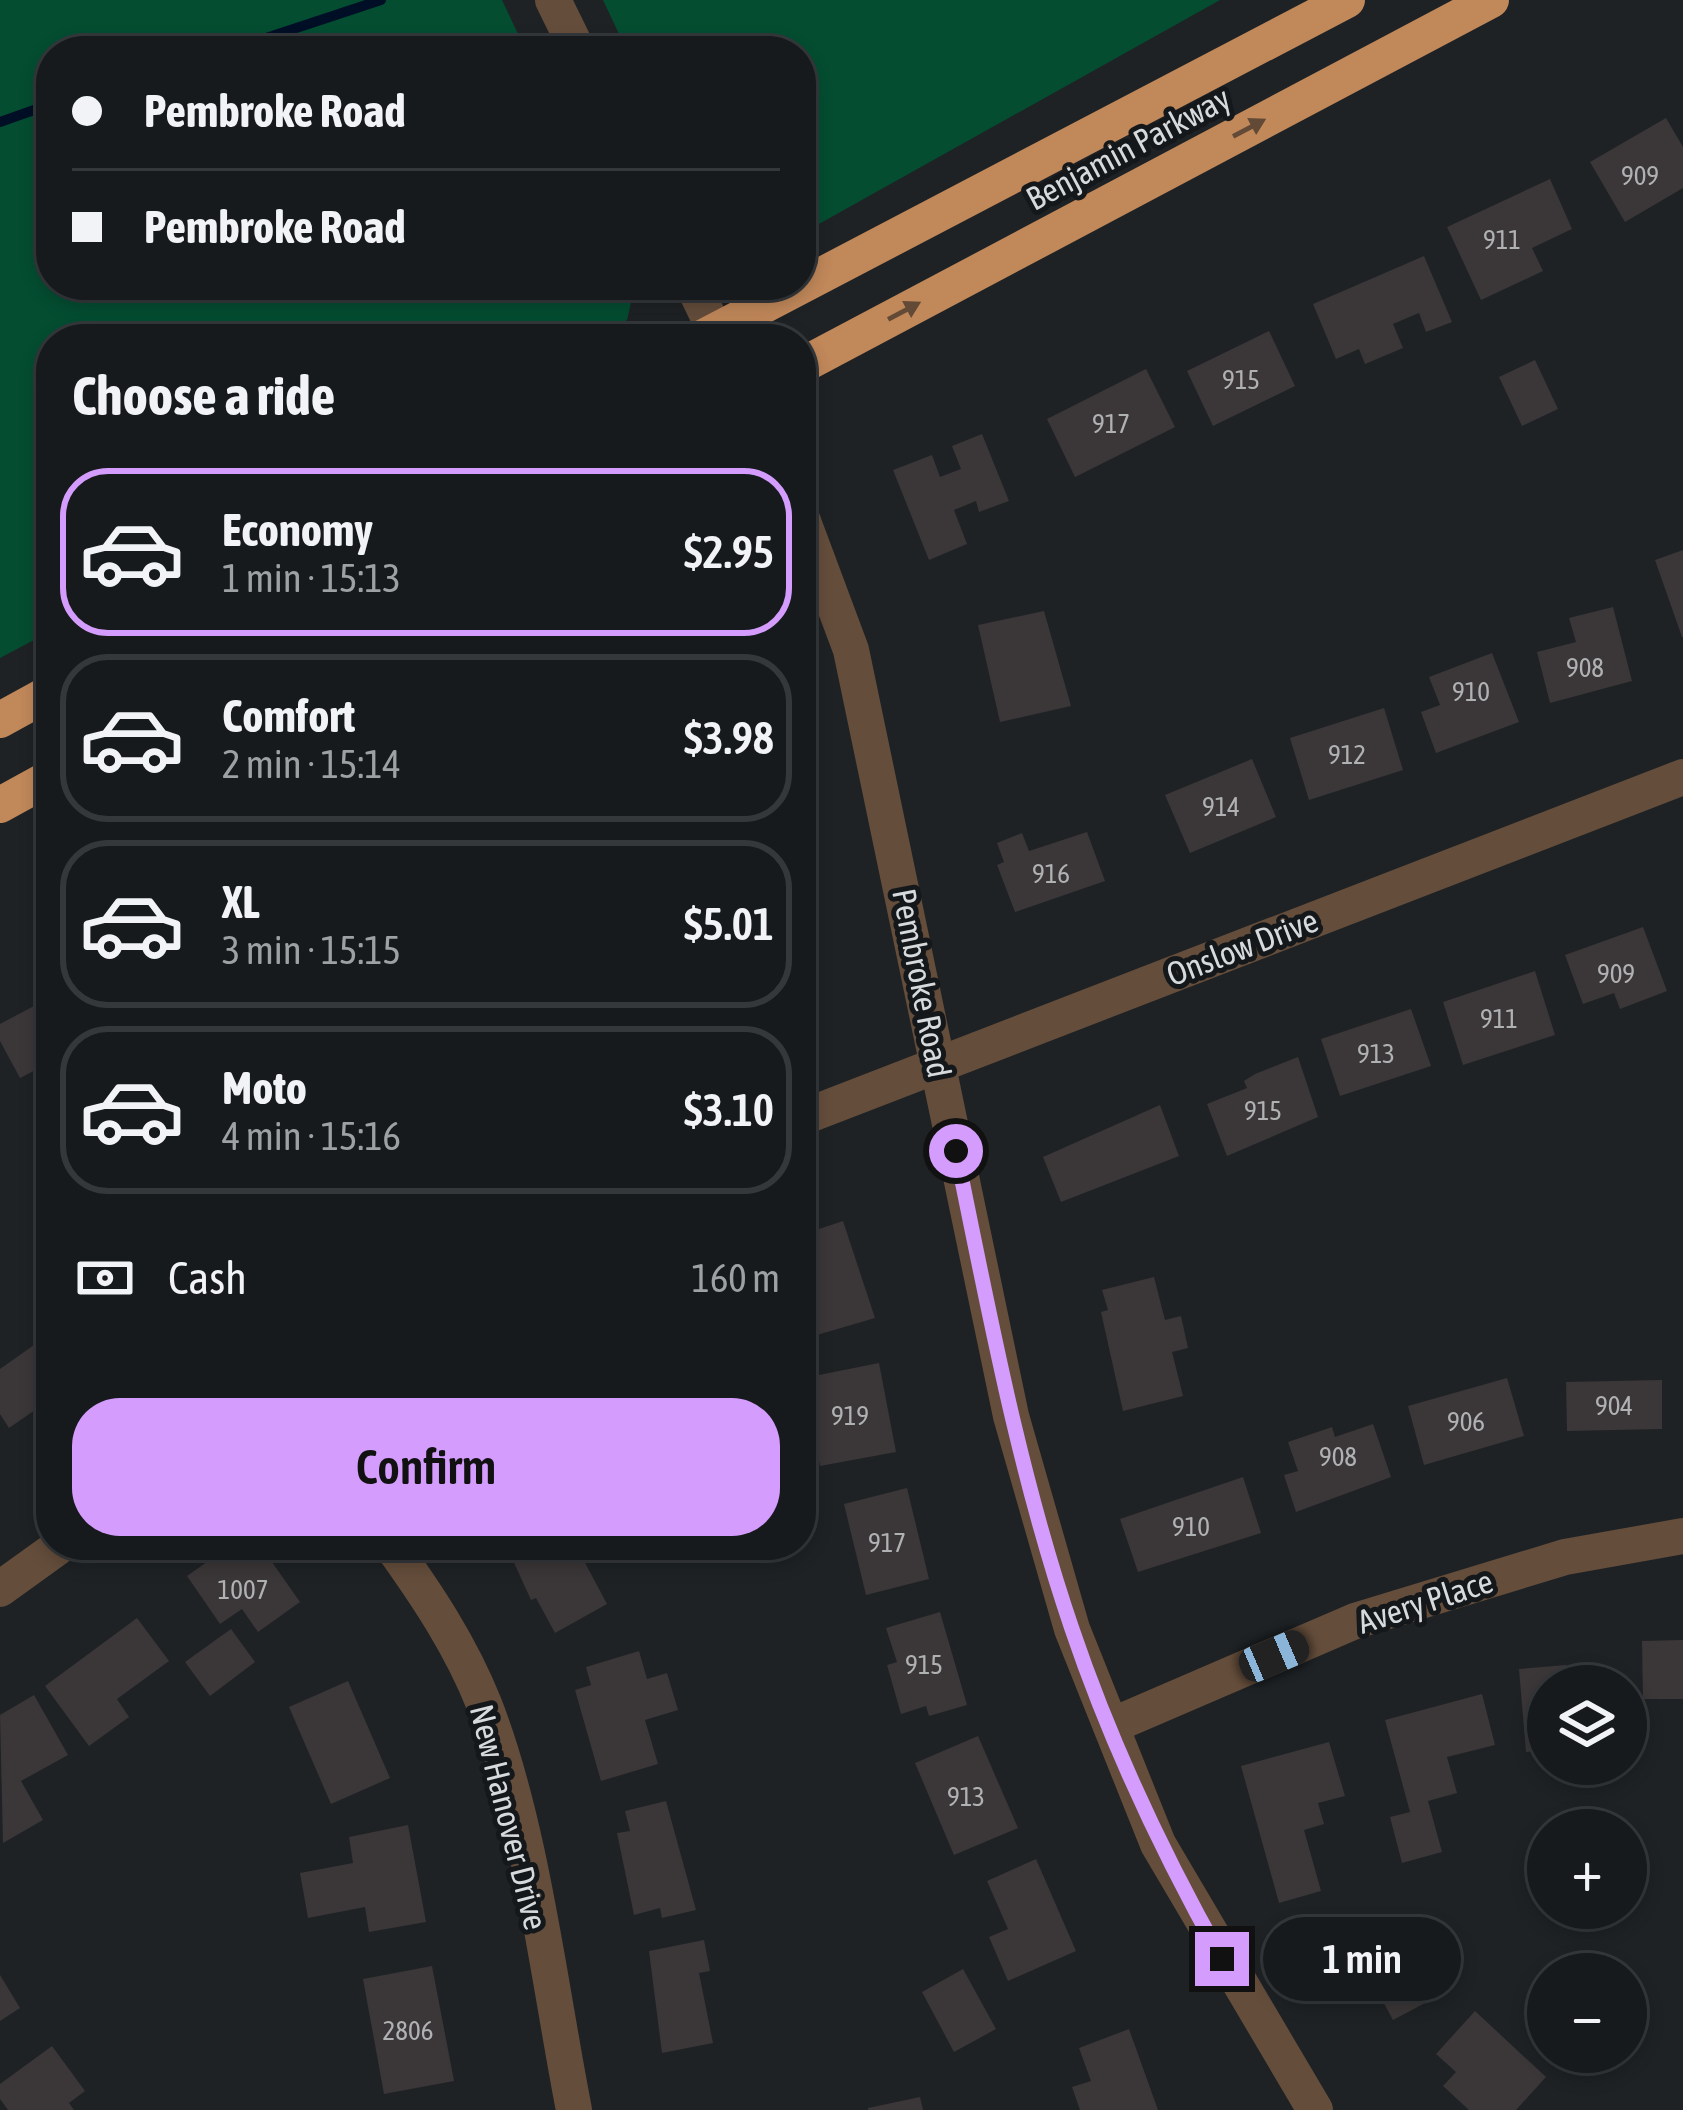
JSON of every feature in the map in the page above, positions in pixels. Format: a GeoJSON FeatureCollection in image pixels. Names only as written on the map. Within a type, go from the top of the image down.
{"type":"FeatureCollection","features":[{"type":"Feature","properties":{"kind":"highway","name":"Benjamin Parkway"},"geometry":{"type":"LineString","coordinates":[[816,281],[1348,0]]}},
{"type":"Feature","properties":{"kind":"highway","name":"Benjamin Parkway"},"geometry":{"type":"LineString","coordinates":[[816,358],[1491,0]]}},
{"type":"Feature","properties":{"kind":"highway","name":"Benjamin Parkway"},"geometry":{"type":"LineString","coordinates":[[735,324],[780,300]]}},
{"type":"Feature","properties":{"kind":"highway"},"geometry":{"type":"LineString","coordinates":[[0,720],[36,700]]}},
{"type":"Feature","properties":{"kind":"highway"},"geometry":{"type":"LineString","coordinates":[[0,805],[36,785]]}},
{"type":"Feature","properties":{"kind":"street"},"geometry":{"type":"LineString","coordinates":[[554,0],[571,36]]}},
{"type":"Feature","properties":{"kind":"street","name":"Pembroke Road"},"geometry":{"type":"LineString","coordinates":[[816,556],[851,650],[1010,1416],[1072,1629],[1158,1844],[1315,2110]]}},
{"type":"Feature","properties":{"kind":"street","name":"Onslow Drive"},"geometry":{"type":"LineString","coordinates":[[816,1112],[1683,777]]}},
{"type":"Feature","properties":{"kind":"street","name":"Avery Place"},"geometry":{"type":"LineString","coordinates":[[1111,1726],[1355,1622],[1565,1557],[1683,1536]]}},
{"type":"Feature","properties":{"kind":"street"},"geometry":{"type":"LineString","coordinates":[[0,1589],[40,1560]]}},
{"type":"Feature","properties":{"kind":"street","name":"New Hanover Drive"},"geometry":{"type":"LineString","coordinates":[[402,1560],[440,1614],[484,1705],[517,1823],[574,2110]]}},
{"type":"Feature","properties":{"kind":"green space"},"geometry":{"type":"Polygon","coordinates":[[[0,0],[502,0],[519,36],[36,36],[36,300],[632,300],[627,320],[620,324],[36,324],[36,639],[0,658],[0,0]]]}},
{"type":"Feature","properties":{"kind":"green space"},"geometry":{"type":"Polygon","coordinates":[[[603,0],[1220,0],[816,226],[816,36],[620,36],[603,0]]]}},
{"type":"Feature","properties":{"kind":"building"},"geometry":{"type":"Polygon","coordinates":[[[1666,118],[1683,147],[1683,188],[1625,222],[1590,162],[1666,118]]]}},
{"type":"Feature","properties":{"kind":"building"},"geometry":{"type":"Polygon","coordinates":[[[1550,179],[1572,229],[1532,248],[1543,271],[1481,300],[1447,227],[1550,179]]]}},
{"type":"Feature","properties":{"kind":"building"},"geometry":{"type":"Polygon","coordinates":[[[1424,256],[1452,322],[1426,332],[1419,313],[1393,324],[1403,348],[1365,364],[1359,349],[1336,359],[1313,304],[1424,256]]]}},
{"type":"Feature","properties":{"kind":"building"},"geometry":{"type":"Polygon","coordinates":[[[1269,331],[1295,386],[1213,426],[1187,371],[1269,331]]]}},
{"type":"Feature","properties":{"kind":"building"},"geometry":{"type":"Polygon","coordinates":[[[1535,360],[1558,409],[1522,426],[1499,377],[1535,360]]]}},
{"type":"Feature","properties":{"kind":"building"},"geometry":{"type":"Polygon","coordinates":[[[1146,369],[1175,427],[1075,477],[1047,419],[1146,369]]]}},
{"type":"Feature","properties":{"kind":"building"},"geometry":{"type":"Polygon","coordinates":[[[982,434],[1009,501],[979,512],[976,501],[954,510],[967,544],[929,560],[893,470],[932,455],[940,477],[961,469],[952,446],[982,434]]]}},
{"type":"Feature","properties":{"kind":"building"},"geometry":{"type":"Polygon","coordinates":[[[1683,550],[1683,637],[1682,637],[1655,560],[1683,550]]]}},
{"type":"Feature","properties":{"kind":"building"},"geometry":{"type":"Polygon","coordinates":[[[1613,607],[1632,681],[1550,703],[1537,652],[1576,642],[1569,618],[1613,607]]]}},
{"type":"Feature","properties":{"kind":"building"},"geometry":{"type":"Polygon","coordinates":[[[1044,611],[1071,706],[1000,722],[978,625],[1044,611]]]}},
{"type":"Feature","properties":{"kind":"building"},"geometry":{"type":"Polygon","coordinates":[[[1492,653],[1519,722],[1436,753],[1421,712],[1440,705],[1429,677],[1492,653]]]}},
{"type":"Feature","properties":{"kind":"building"},"geometry":{"type":"Polygon","coordinates":[[[1384,708],[1403,770],[1309,800],[1290,738],[1384,708]]]}},
{"type":"Feature","properties":{"kind":"building"},"geometry":{"type":"Polygon","coordinates":[[[1252,759],[1276,817],[1190,853],[1165,795],[1252,759]]]}},
{"type":"Feature","properties":{"kind":"building"},"geometry":{"type":"Polygon","coordinates":[[[1087,832],[1105,881],[1015,912],[997,865],[1004,862],[997,843],[1022,833],[1029,851],[1087,832]]]}},
{"type":"Feature","properties":{"kind":"building"},"geometry":{"type":"Polygon","coordinates":[[[1643,927],[1667,991],[1620,1009],[1614,993],[1583,1004],[1565,955],[1643,927]]]}},
{"type":"Feature","properties":{"kind":"building"},"geometry":{"type":"Polygon","coordinates":[[[1535,971],[1555,1035],[1463,1065],[1443,1002],[1535,971]]]}},
{"type":"Feature","properties":{"kind":"building"},"geometry":{"type":"Polygon","coordinates":[[[36,1005],[36,1070],[20,1078],[0,1041],[0,1024],[36,1005]]]}},
{"type":"Feature","properties":{"kind":"building"},"geometry":{"type":"Polygon","coordinates":[[[1411,1009],[1431,1066],[1340,1096],[1321,1039],[1411,1009]]]}},
{"type":"Feature","properties":{"kind":"building"},"geometry":{"type":"Polygon","coordinates":[[[1298,1057],[1318,1117],[1227,1156],[1207,1104],[1247,1088],[1244,1081],[1255,1074],[1298,1057]]]}},
{"type":"Feature","properties":{"kind":"building"},"geometry":{"type":"Polygon","coordinates":[[[1160,1105],[1179,1156],[1061,1202],[1043,1157],[1160,1105]]]}},
{"type":"Feature","properties":{"kind":"building"},"geometry":{"type":"Polygon","coordinates":[[[843,1221],[875,1318],[817,1335],[816,1230],[843,1221]]]}},
{"type":"Feature","properties":{"kind":"building"},"geometry":{"type":"Polygon","coordinates":[[[1154,1277],[1165,1320],[1181,1316],[1188,1348],[1172,1352],[1183,1396],[1123,1411],[1101,1312],[1108,1310],[1102,1290],[1154,1277]]]}},
{"type":"Feature","properties":{"kind":"building"},"geometry":{"type":"Polygon","coordinates":[[[36,1344],[36,1409],[9,1428],[0,1414],[0,1369],[36,1344]]]}},
{"type":"Feature","properties":{"kind":"building"},"geometry":{"type":"Polygon","coordinates":[[[879,1363],[896,1452],[820,1466],[816,1376],[879,1363]]]}},
{"type":"Feature","properties":{"kind":"building"},"geometry":{"type":"Polygon","coordinates":[[[1507,1378],[1524,1436],[1424,1465],[1408,1406],[1507,1378]]]}},
{"type":"Feature","properties":{"kind":"building"},"geometry":{"type":"Polygon","coordinates":[[[1662,1380],[1662,1429],[1567,1431],[1566,1382],[1662,1380]]]}},
{"type":"Feature","properties":{"kind":"building"},"geometry":{"type":"Polygon","coordinates":[[[1373,1424],[1391,1477],[1296,1512],[1284,1475],[1298,1471],[1288,1442],[1332,1427],[1335,1437],[1373,1424]]]}},
{"type":"Feature","properties":{"kind":"building"},"geometry":{"type":"Polygon","coordinates":[[[1243,1477],[1261,1533],[1138,1572],[1120,1519],[1243,1477]]]}},
{"type":"Feature","properties":{"kind":"building"},"geometry":{"type":"Polygon","coordinates":[[[907,1488],[929,1579],[866,1595],[844,1504],[907,1488]]]}},
{"type":"Feature","properties":{"kind":"building"},"geometry":{"type":"Polygon","coordinates":[[[210,1560],[271,1560],[300,1602],[258,1632],[242,1609],[220,1624],[187,1576],[210,1560]]]}},
{"type":"Feature","properties":{"kind":"building"},"geometry":{"type":"Polygon","coordinates":[[[513,1560],[584,1560],[607,1604],[555,1633],[536,1598],[531,1600],[513,1560]]]}},
{"type":"Feature","properties":{"kind":"building"},"geometry":{"type":"Polygon","coordinates":[[[940,1612],[967,1705],[929,1716],[926,1706],[901,1714],[887,1665],[897,1662],[886,1628],[940,1612]]]}},
{"type":"Feature","properties":{"kind":"building"},"geometry":{"type":"Polygon","coordinates":[[[137,1618],[169,1661],[117,1699],[129,1717],[89,1746],[45,1686],[137,1618]]]}},
{"type":"Feature","properties":{"kind":"building"},"geometry":{"type":"Polygon","coordinates":[[[231,1629],[255,1662],[210,1696],[185,1662],[231,1629]]]}},
{"type":"Feature","properties":{"kind":"building"},"geometry":{"type":"Polygon","coordinates":[[[1683,1640],[1683,1699],[1647,1699],[1642,1641],[1683,1640]]]}},
{"type":"Feature","properties":{"kind":"building"},"geometry":{"type":"Polygon","coordinates":[[[639,1651],[647,1679],[667,1673],[678,1710],[645,1720],[658,1764],[601,1781],[575,1690],[591,1685],[586,1667],[639,1651]]]}},
{"type":"Feature","properties":{"kind":"building"},"geometry":{"type":"Polygon","coordinates":[[[1527,1668],[1526,1752],[1519,1669],[1527,1668]]]}},
{"type":"Feature","properties":{"kind":"building"},"geometry":{"type":"Polygon","coordinates":[[[348,1681],[390,1778],[331,1804],[289,1707],[348,1681]]]}},
{"type":"Feature","properties":{"kind":"building"},"geometry":{"type":"Polygon","coordinates":[[[1482,1694],[1495,1745],[1447,1757],[1457,1793],[1428,1801],[1442,1852],[1402,1863],[1390,1817],[1410,1812],[1385,1720],[1482,1694]]]}},
{"type":"Feature","properties":{"kind":"building"},"geometry":{"type":"Polygon","coordinates":[[[34,1695],[68,1755],[21,1781],[43,1820],[3,1843],[0,1715],[34,1695]]]}},
{"type":"Feature","properties":{"kind":"building"},"geometry":{"type":"Polygon","coordinates":[[[978,1736],[1018,1828],[954,1855],[915,1763],[978,1736]]]}},
{"type":"Feature","properties":{"kind":"building"},"geometry":{"type":"Polygon","coordinates":[[[1329,1742],[1345,1796],[1318,1803],[1324,1824],[1304,1830],[1321,1891],[1279,1903],[1241,1766],[1329,1742]]]}},
{"type":"Feature","properties":{"kind":"building"},"geometry":{"type":"Polygon","coordinates":[[[666,1801],[696,1910],[662,1918],[660,1908],[634,1915],[617,1833],[630,1831],[625,1811],[666,1801]]]}},
{"type":"Feature","properties":{"kind":"building"},"geometry":{"type":"Polygon","coordinates":[[[408,1825],[426,1922],[369,1932],[365,1907],[308,1918],[300,1873],[353,1863],[349,1837],[408,1825]]]}},
{"type":"Feature","properties":{"kind":"building"},"geometry":{"type":"Polygon","coordinates":[[[1036,1859],[1076,1951],[1008,1981],[989,1937],[1008,1929],[987,1881],[1036,1859]]]}},
{"type":"Feature","properties":{"kind":"building"},"geometry":{"type":"Polygon","coordinates":[[[1408,1925],[1444,1993],[1393,2020],[1357,1953],[1408,1925]]]}},
{"type":"Feature","properties":{"kind":"building"},"geometry":{"type":"Polygon","coordinates":[[[704,1940],[710,1971],[699,1973],[713,2043],[662,2053],[649,1951],[704,1940]]]}},
{"type":"Feature","properties":{"kind":"building"},"geometry":{"type":"Polygon","coordinates":[[[432,1966],[454,2081],[384,2094],[363,1979],[432,1966]]]}},
{"type":"Feature","properties":{"kind":"building"},"geometry":{"type":"Polygon","coordinates":[[[963,1969],[996,2029],[954,2052],[922,1992],[963,1969]]]}},
{"type":"Feature","properties":{"kind":"building"},"geometry":{"type":"Polygon","coordinates":[[[0,1975],[20,2008],[0,2021],[0,1975]]]}},
{"type":"Feature","properties":{"kind":"building"},"geometry":{"type":"Polygon","coordinates":[[[1475,2011],[1527,2059],[1527,2073],[1546,2077],[1516,2110],[1469,2110],[1443,2086],[1456,2072],[1436,2054],[1475,2011]]]}},
{"type":"Feature","properties":{"kind":"building"},"geometry":{"type":"Polygon","coordinates":[[[1129,2029],[1158,2110],[1080,2110],[1072,2087],[1091,2081],[1079,2048],[1129,2029]]]}},
{"type":"Feature","properties":{"kind":"building"},"geometry":{"type":"Polygon","coordinates":[[[52,2046],[85,2091],[69,2103],[74,2110],[8,2110],[0,2099],[0,2084],[52,2046]]]}},
{"type":"Feature","properties":{"kind":"building"},"geometry":{"type":"Polygon","coordinates":[[[920,2097],[923,2110],[868,2110],[868,2108],[920,2097]]]}},
{"type":"Feature","properties":{"kind":"waterway"},"geometry":{"type":"LineString","coordinates":[[272,36],[381,0]]}},
{"type":"Feature","properties":{"kind":"waterway"},"geometry":{"type":"LineString","coordinates":[[0,122],[36,109]]}},
{"type":"Feature","properties":{"kind":"route"},"geometry":{"type":"LineString","coordinates":[[956,1151],[1010,1416],[1072,1629],[1158,1844],[1222,1959]]}}]}
